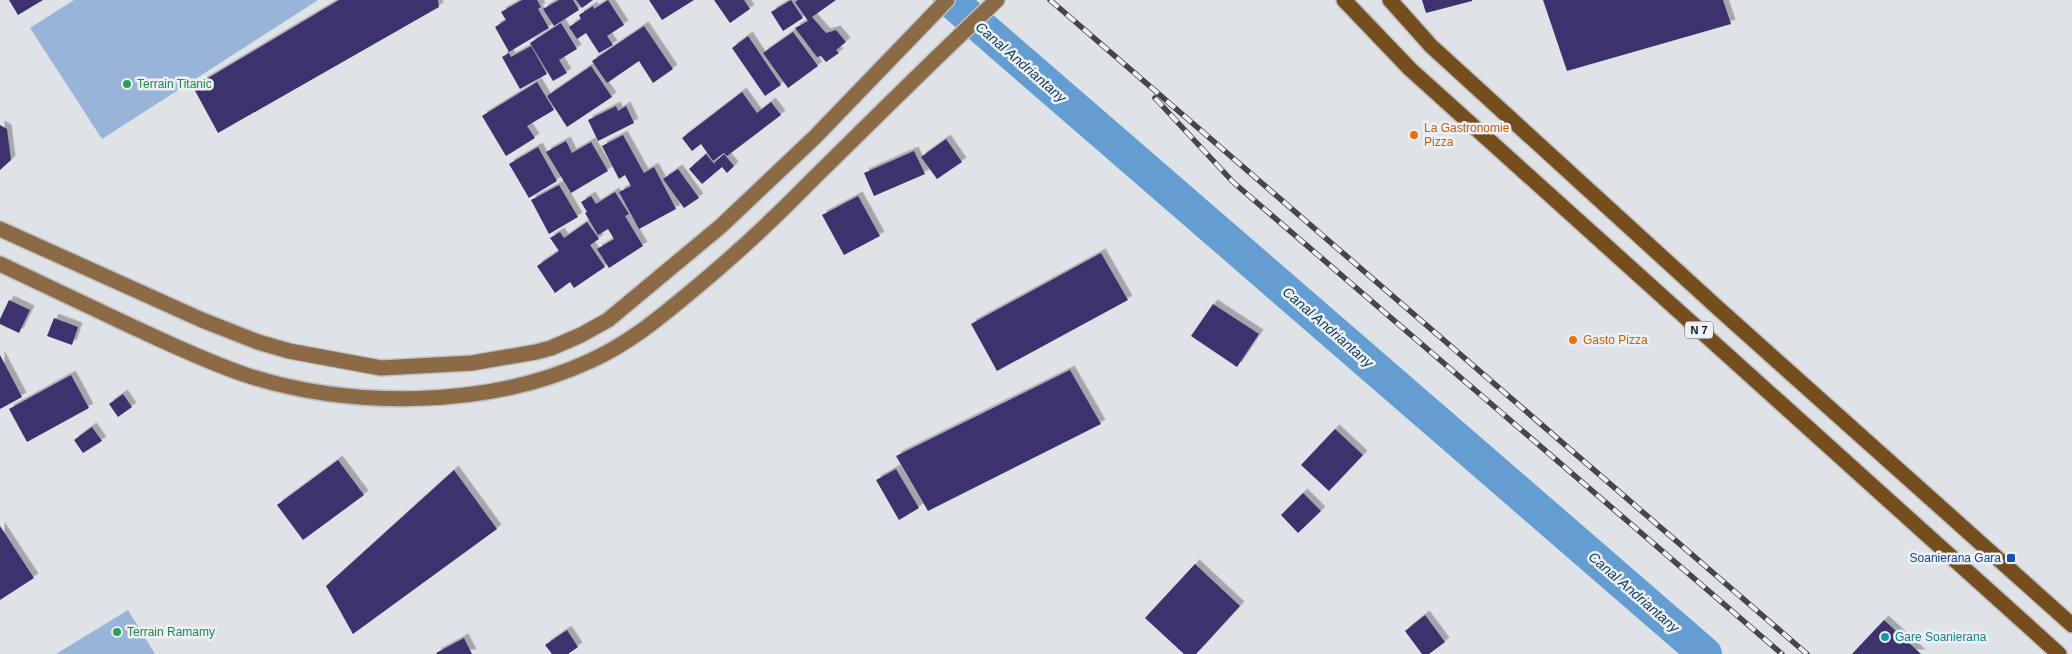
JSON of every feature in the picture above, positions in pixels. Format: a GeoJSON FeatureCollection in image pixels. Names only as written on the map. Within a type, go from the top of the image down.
{"type":"FeatureCollection","features":[{"type":"Feature","properties":{"kind":"main road","name":"N 7"},"geometry":{"type":"LineString","coordinates":[[1344,0],[1410,69],[2059,654]]}},
{"type":"Feature","properties":{"kind":"main road","name":"N 7"},"geometry":{"type":"LineString","coordinates":[[1390,0],[1431,46],[1719,309],[2072,625]]}},
{"type":"Feature","properties":{"kind":"street"},"geometry":{"type":"LineString","coordinates":[[0,229],[202,320],[258,342],[304,354],[381,368],[472,363],[536,352],[551,348],[581,335],[620,311],[721,226],[769,182],[947,0]]}},
{"type":"Feature","properties":{"kind":"street"},"geometry":{"type":"LineString","coordinates":[[0,264],[184,351],[246,375],[306,391],[366,399],[433,398],[502,389],[563,372],[590,362],[644,330],[759,234],[930,63],[997,0]]}},
{"type":"Feature","properties":{"kind":"shaded area","name":"Terrain Titanic"},"geometry":{"type":"Polygon","coordinates":[[[74,0],[318,0],[102,139],[30,28],[74,0]]]}},
{"type":"Feature","properties":{"kind":"shaded area","name":"Terrain Ramamy"},"geometry":{"type":"Polygon","coordinates":[[[128,610],[155,654],[56,654],[128,610]]]}},
{"type":"Feature","properties":{"kind":"building"},"geometry":{"type":"Polygon","coordinates":[[[9,0],[43,0],[18,15],[9,0]]]}},
{"type":"Feature","properties":{"kind":"building"},"geometry":{"type":"Polygon","coordinates":[[[339,0],[438,0],[439,7],[218,133],[193,87],[339,0]]]}},
{"type":"Feature","properties":{"kind":"building"},"geometry":{"type":"Polygon","coordinates":[[[522,0],[537,0],[541,7],[538,9],[549,28],[509,52],[495,27],[506,20],[501,12],[522,0]]]}},
{"type":"Feature","properties":{"kind":"building"},"geometry":{"type":"Polygon","coordinates":[[[559,0],[573,0],[579,10],[554,26],[543,9],[559,0]]]}},
{"type":"Feature","properties":{"kind":"building"},"geometry":{"type":"Polygon","coordinates":[[[576,0],[593,0],[582,8],[576,0]]]}},
{"type":"Feature","properties":{"kind":"building"},"geometry":{"type":"Polygon","coordinates":[[[608,0],[624,25],[607,36],[613,45],[599,53],[586,33],[577,39],[569,27],[581,19],[579,15],[593,6],[594,9],[608,0]]]}},
{"type":"Feature","properties":{"kind":"building"},"geometry":{"type":"Polygon","coordinates":[[[649,0],[694,0],[662,20],[649,0]]]}},
{"type":"Feature","properties":{"kind":"building"},"geometry":{"type":"Polygon","coordinates":[[[714,0],[744,0],[750,9],[730,23],[714,0]]]}},
{"type":"Feature","properties":{"kind":"building"},"geometry":{"type":"Polygon","coordinates":[[[791,0],[803,18],[783,31],[771,12],[791,0]]]}},
{"type":"Feature","properties":{"kind":"building"},"geometry":{"type":"Polygon","coordinates":[[[798,0],[836,0],[812,17],[826,33],[836,30],[846,42],[836,50],[839,53],[826,62],[821,56],[817,57],[795,28],[808,21],[795,2],[798,0]]]}},
{"type":"Feature","properties":{"kind":"building"},"geometry":{"type":"Polygon","coordinates":[[[1422,0],[1472,0],[1472,1],[1426,13],[1422,0]]]}},
{"type":"Feature","properties":{"kind":"building"},"geometry":{"type":"Polygon","coordinates":[[[1543,0],[1723,0],[1731,24],[1567,71],[1543,0]]]}},
{"type":"Feature","properties":{"kind":"building"},"geometry":{"type":"Polygon","coordinates":[[[561,23],[577,49],[559,60],[567,73],[553,81],[530,43],[561,23]]]}},
{"type":"Feature","properties":{"kind":"building"},"geometry":{"type":"Polygon","coordinates":[[[644,26],[673,69],[653,83],[639,61],[607,83],[592,61],[644,26]]]}},
{"type":"Feature","properties":{"kind":"building"},"geometry":{"type":"Polygon","coordinates":[[[793,32],[818,66],[788,88],[763,53],[793,32]]]}},
{"type":"Feature","properties":{"kind":"building"},"geometry":{"type":"Polygon","coordinates":[[[748,36],[781,85],[765,96],[732,48],[748,36]]]}},
{"type":"Feature","properties":{"kind":"building"},"geometry":{"type":"Polygon","coordinates":[[[531,46],[547,74],[520,89],[502,57],[509,53],[511,57],[531,46]]]}},
{"type":"Feature","properties":{"kind":"building"},"geometry":{"type":"Polygon","coordinates":[[[591,66],[612,97],[567,127],[547,96],[591,66]]]}},
{"type":"Feature","properties":{"kind":"building"},"geometry":{"type":"Polygon","coordinates":[[[537,82],[554,110],[527,126],[535,138],[506,156],[482,116],[537,82]]]}},
{"type":"Feature","properties":{"kind":"building"},"geometry":{"type":"Polygon","coordinates":[[[742,92],[757,113],[771,102],[781,115],[727,156],[724,153],[713,161],[701,144],[692,151],[682,138],[742,92]]]}},
{"type":"Feature","properties":{"kind":"building"},"geometry":{"type":"Polygon","coordinates":[[[616,106],[618,111],[626,106],[634,123],[598,141],[588,120],[616,106]]]}},
{"type":"Feature","properties":{"kind":"building"},"geometry":{"type":"Polygon","coordinates":[[[0,125],[7,129],[11,160],[0,170],[0,125]]]}},
{"type":"Feature","properties":{"kind":"building"},"geometry":{"type":"Polygon","coordinates":[[[623,135],[644,173],[654,167],[676,209],[639,229],[619,192],[631,186],[625,175],[619,179],[602,146],[623,135]]]}},
{"type":"Feature","properties":{"kind":"building"},"geometry":{"type":"Polygon","coordinates":[[[946,139],[962,162],[937,179],[921,157],[946,139]]]}},
{"type":"Feature","properties":{"kind":"building"},"geometry":{"type":"Polygon","coordinates":[[[566,141],[572,153],[591,142],[608,171],[571,193],[546,152],[566,141]]]}},
{"type":"Feature","properties":{"kind":"building"},"geometry":{"type":"Polygon","coordinates":[[[538,147],[557,181],[529,198],[509,164],[538,147]]]}},
{"type":"Feature","properties":{"kind":"building"},"geometry":{"type":"Polygon","coordinates":[[[914,151],[925,174],[874,196],[864,173],[914,151]]]}},
{"type":"Feature","properties":{"kind":"building"},"geometry":{"type":"Polygon","coordinates":[[[706,154],[715,165],[714,163],[724,154],[734,166],[727,173],[722,167],[702,184],[689,169],[706,154]]]}},
{"type":"Feature","properties":{"kind":"building"},"geometry":{"type":"Polygon","coordinates":[[[678,169],[699,198],[684,208],[663,179],[678,169]]]}},
{"type":"Feature","properties":{"kind":"building"},"geometry":{"type":"Polygon","coordinates":[[[559,185],[578,217],[549,234],[531,200],[559,185]]]}},
{"type":"Feature","properties":{"kind":"building"},"geometry":{"type":"Polygon","coordinates":[[[615,192],[629,214],[625,216],[643,246],[609,268],[597,249],[614,239],[608,229],[598,235],[581,202],[591,196],[596,204],[615,192]]]}},
{"type":"Feature","properties":{"kind":"building"},"geometry":{"type":"Polygon","coordinates":[[[858,196],[880,236],[844,255],[822,215],[858,196]]]}},
{"type":"Feature","properties":{"kind":"building"},"geometry":{"type":"Polygon","coordinates":[[[587,222],[599,239],[590,245],[605,267],[574,288],[570,282],[555,293],[537,266],[559,251],[550,238],[560,232],[564,238],[587,222]]]}},
{"type":"Feature","properties":{"kind":"building"},"geometry":{"type":"Polygon","coordinates":[[[1101,253],[1128,300],[997,371],[971,324],[1101,253]]]}},
{"type":"Feature","properties":{"kind":"building"},"geometry":{"type":"Polygon","coordinates":[[[9,300],[30,310],[19,333],[0,324],[0,319],[9,300]]]}},
{"type":"Feature","properties":{"kind":"building"},"geometry":{"type":"Polygon","coordinates":[[[1213,304],[1259,334],[1237,367],[1191,336],[1213,304]]]}},
{"type":"Feature","properties":{"kind":"building"},"geometry":{"type":"Polygon","coordinates":[[[54,318],[78,327],[72,345],[47,336],[54,318]]]}},
{"type":"Feature","properties":{"kind":"building"},"geometry":{"type":"Polygon","coordinates":[[[0,355],[22,397],[0,409],[0,355]]]}},
{"type":"Feature","properties":{"kind":"building"},"geometry":{"type":"Polygon","coordinates":[[[1070,370],[1101,424],[928,511],[896,456],[1070,370]]]}},
{"type":"Feature","properties":{"kind":"building"},"geometry":{"type":"Polygon","coordinates":[[[71,375],[89,408],[27,442],[9,409],[71,375]]]}},
{"type":"Feature","properties":{"kind":"building"},"geometry":{"type":"Polygon","coordinates":[[[123,394],[132,407],[118,417],[109,404],[123,394]]]}},
{"type":"Feature","properties":{"kind":"building"},"geometry":{"type":"Polygon","coordinates":[[[92,427],[102,441],[83,453],[74,440],[92,427]]]}},
{"type":"Feature","properties":{"kind":"building"},"geometry":{"type":"Polygon","coordinates":[[[1335,429],[1363,455],[1329,491],[1301,465],[1335,429]]]}},
{"type":"Feature","properties":{"kind":"building"},"geometry":{"type":"Polygon","coordinates":[[[338,460],[364,495],[303,540],[277,505],[338,460]]]}},
{"type":"Feature","properties":{"kind":"building"},"geometry":{"type":"Polygon","coordinates":[[[896,469],[919,508],[899,520],[876,480],[896,469]]]}},
{"type":"Feature","properties":{"kind":"building"},"geometry":{"type":"Polygon","coordinates":[[[454,470],[497,529],[353,634],[326,586],[454,470]]]}},
{"type":"Feature","properties":{"kind":"building"},"geometry":{"type":"Polygon","coordinates":[[[1303,493],[1321,511],[1298,533],[1281,515],[1303,493]]]}},
{"type":"Feature","properties":{"kind":"building"},"geometry":{"type":"Polygon","coordinates":[[[0,526],[34,578],[0,600],[0,526]]]}},
{"type":"Feature","properties":{"kind":"building"},"geometry":{"type":"Polygon","coordinates":[[[1195,564],[1240,606],[1196,654],[1184,654],[1145,618],[1195,564]]]}},
{"type":"Feature","properties":{"kind":"building"},"geometry":{"type":"Polygon","coordinates":[[[1425,615],[1445,642],[1429,654],[1422,654],[1405,631],[1425,615]]]}},
{"type":"Feature","properties":{"kind":"building","name":"Gare Soanierana"},"geometry":{"type":"Polygon","coordinates":[[[1884,620],[1921,654],[1852,654],[1884,620]]]}},
{"type":"Feature","properties":{"kind":"building"},"geometry":{"type":"Polygon","coordinates":[[[567,630],[578,647],[568,654],[552,654],[545,645],[567,630]]]}},
{"type":"Feature","properties":{"kind":"building"},"geometry":{"type":"Polygon","coordinates":[[[464,638],[472,654],[436,653],[464,638]]]}},
{"type":"Feature","properties":{"kind":"waterway","name":"Canal Andriantany"},"geometry":{"type":"LineString","coordinates":[[950,0],[1705,654]]}},
{"type":"Feature","properties":{"kind":"railway"},"geometry":{"type":"LineString","coordinates":[[1050,0],[1807,654]]}},
{"type":"Feature","properties":{"kind":"railway"},"geometry":{"type":"LineString","coordinates":[[1155,98],[1233,182],[1782,654]]}},
{"type":"Feature","properties":{"kind":"place","name":"Terrain Titanic"},"geometry":{"type":"Point","coordinates":[127,84]}},
{"type":"Feature","properties":{"kind":"place","name":"La Gastronomie Pizza"},"geometry":{"type":"Point","coordinates":[1414,135]}},
{"type":"Feature","properties":{"kind":"place","name":"Gasto Pizza"},"geometry":{"type":"Point","coordinates":[1573,340]}},
{"type":"Feature","properties":{"kind":"place","name":"Soanierana Gara"},"geometry":{"type":"Point","coordinates":[2011,558]}},
{"type":"Feature","properties":{"kind":"place","name":"Terrain Ramamy"},"geometry":{"type":"Point","coordinates":[117,632]}},
{"type":"Feature","properties":{"kind":"place","name":"Gare Soanierana"},"geometry":{"type":"Point","coordinates":[1885,637]}}]}
